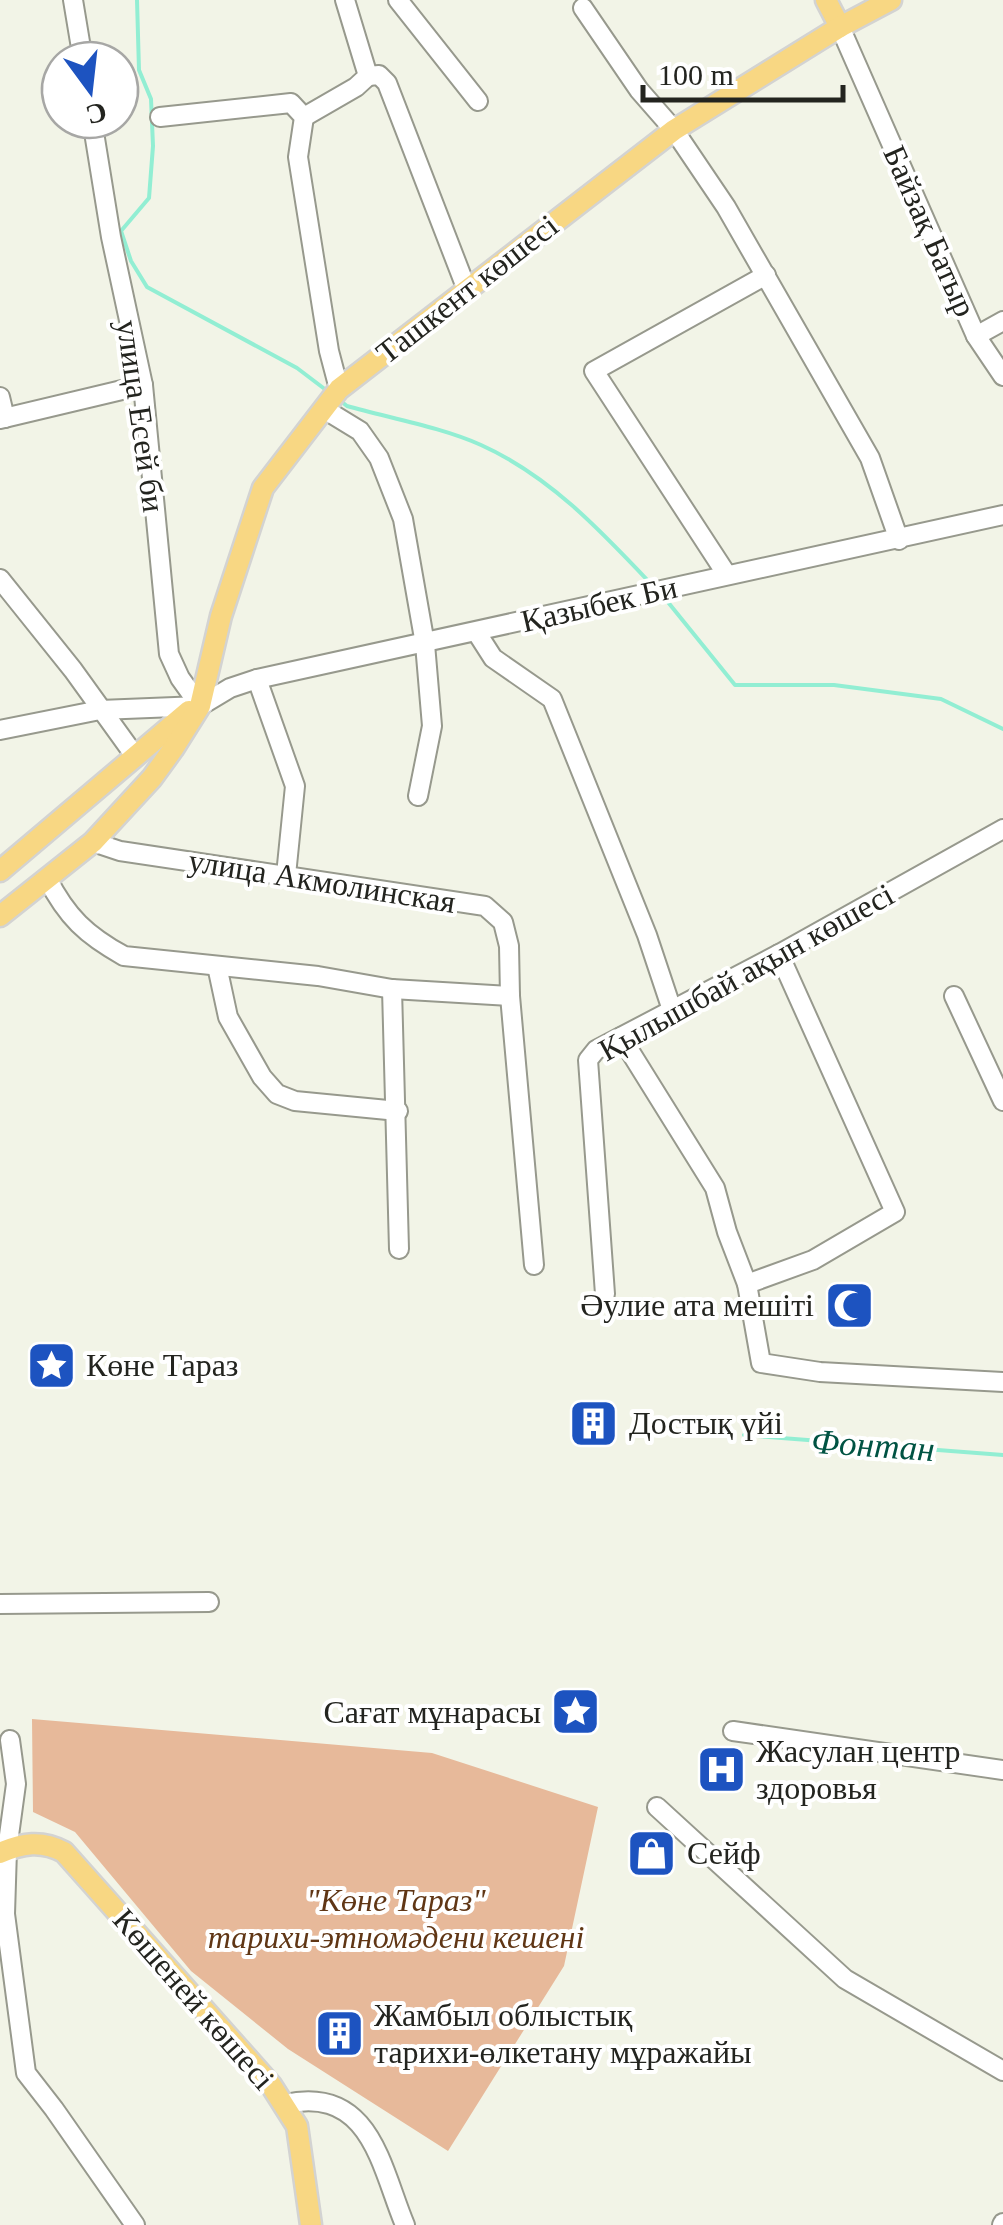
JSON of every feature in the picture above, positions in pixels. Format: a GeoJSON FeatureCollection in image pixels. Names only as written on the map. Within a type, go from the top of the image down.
{"type":"FeatureCollection","features":[{"type":"Feature","properties":{"kind":"main road"},"geometry":{"type":"LineString","coordinates":[[826,0],[840,27]]}},
{"type":"Feature","properties":{"kind":"main road","name":"Ташкент көшесі"},"geometry":{"type":"LineString","coordinates":[[200,706],[221,616],[263,488],[339,388],[674,130],[840,27],[891,0]]}},
{"type":"Feature","properties":{"kind":"main road"},"geometry":{"type":"LineString","coordinates":[[0,871],[186,712],[200,706]]}},
{"type":"Feature","properties":{"kind":"main road"},"geometry":{"type":"LineString","coordinates":[[0,916],[93,842],[152,778],[200,706]]}},
{"type":"Feature","properties":{"kind":"main road","name":"Көшеней көшесі"},"geometry":{"type":"LineString","coordinates":[[4,1852],[26,1844],[43,1844],[64,1852],[286,2104],[300,2139],[310,2225]]}},
{"type":"Feature","properties":{"kind":"street"},"geometry":{"type":"LineString","coordinates":[[74,0],[80,40]]}},
{"type":"Feature","properties":{"kind":"street"},"geometry":{"type":"LineString","coordinates":[[346,0],[368,76]]}},
{"type":"Feature","properties":{"kind":"street"},"geometry":{"type":"LineString","coordinates":[[398,0],[478,101]]}},
{"type":"Feature","properties":{"kind":"street"},"geometry":{"type":"LineString","coordinates":[[583,8],[726,207],[870,458],[899,540]]}},
{"type":"Feature","properties":{"kind":"street","name":"Байзақ Батыр"},"geometry":{"type":"LineString","coordinates":[[840,27],[976,336],[1003,376]]}},
{"type":"Feature","properties":{"kind":"street"},"geometry":{"type":"LineString","coordinates":[[304,117],[368,76],[379,75],[387,83],[467,290]]}},
{"type":"Feature","properties":{"kind":"street"},"geometry":{"type":"LineString","coordinates":[[160,117],[291,102],[304,117],[298,158],[329,351],[339,388]]}},
{"type":"Feature","properties":{"kind":"street","name":"улица Есей би"},"geometry":{"type":"LineString","coordinates":[[95,140],[111,238],[143,385],[169,654],[200,706]]}},
{"type":"Feature","properties":{"kind":"street"},"geometry":{"type":"LineString","coordinates":[[727,574],[594,371],[766,276]]}},
{"type":"Feature","properties":{"kind":"street"},"geometry":{"type":"LineString","coordinates":[[976,336],[1003,321]]}},
{"type":"Feature","properties":{"kind":"street"},"geometry":{"type":"LineString","coordinates":[[0,398],[3,419],[143,385]]}},
{"type":"Feature","properties":{"kind":"street"},"geometry":{"type":"LineString","coordinates":[[324,410],[360,431],[379,458],[404,519],[424,644],[432,726],[418,796]]}},
{"type":"Feature","properties":{"kind":"street","name":"Қазыбек Би"},"geometry":{"type":"LineString","coordinates":[[200,706],[230,688],[257,680],[1003,515]]}},
{"type":"Feature","properties":{"kind":"street"},"geometry":{"type":"LineString","coordinates":[[0,580],[73,670],[135,756]]}},
{"type":"Feature","properties":{"kind":"street"},"geometry":{"type":"LineString","coordinates":[[477,633],[494,658],[552,699],[647,935],[672,1010]]}},
{"type":"Feature","properties":{"kind":"street"},"geometry":{"type":"LineString","coordinates":[[257,680],[295,786],[286,874]]}},
{"type":"Feature","properties":{"kind":"street"},"geometry":{"type":"LineString","coordinates":[[0,730],[100,710],[200,706]]}},
{"type":"Feature","properties":{"kind":"street","name":"Қылышбай ақын көшесі"},"geometry":{"type":"LineString","coordinates":[[605,1294],[588,1060],[596,1050],[1003,828]]}},
{"type":"Feature","properties":{"kind":"street","name":"улица Акмолинская"},"geometry":{"type":"LineString","coordinates":[[93,842],[120,851],[484,906],[503,922],[509,946],[534,1265]]}},
{"type":"Feature","properties":{"kind":"street"},"geometry":{"type":"LineString","coordinates":[[47,878],[63,909],[100,944],[124,956],[318,976],[392,989],[510,996]]}},
{"type":"Feature","properties":{"kind":"street"},"geometry":{"type":"LineString","coordinates":[[748,1284],[812,1260],[894,1212],[778,954]]}},
{"type":"Feature","properties":{"kind":"street"},"geometry":{"type":"LineString","coordinates":[[217,966],[228,1017],[276,1094],[294,1101],[398,1111]]}},
{"type":"Feature","properties":{"kind":"street"},"geometry":{"type":"LineString","coordinates":[[392,989],[399,1248]]}},
{"type":"Feature","properties":{"kind":"street"},"geometry":{"type":"LineString","coordinates":[[954,996],[1003,1101]]}},
{"type":"Feature","properties":{"kind":"street"},"geometry":{"type":"LineString","coordinates":[[621,1037],[715,1188],[748,1284],[761,1364],[839,1374],[1003,1382]]}},
{"type":"Feature","properties":{"kind":"street"},"geometry":{"type":"LineString","coordinates":[[0,1604],[209,1602]]}},
{"type":"Feature","properties":{"kind":"street"},"geometry":{"type":"LineString","coordinates":[[733,1730],[1003,1770]]}},
{"type":"Feature","properties":{"kind":"street"},"geometry":{"type":"LineString","coordinates":[[10,1740],[16,1784],[4,1852],[5,1914],[26,2073],[135,2225]]}},
{"type":"Feature","properties":{"kind":"street"},"geometry":{"type":"LineString","coordinates":[[657,1807],[846,1979],[1003,2071]]}},
{"type":"Feature","properties":{"kind":"street"},"geometry":{"type":"LineString","coordinates":[[286,2104],[303,2100],[319,2103],[364,2125],[382,2156],[390,2190],[406,2225]]}},
{"type":"Feature","properties":{"kind":"green space","name":"\"Көне Тараз\" тарихи-этномәдени кешені"},"geometry":{"type":"Polygon","coordinates":[[[32,1719],[432,1753],[598,1807],[564,1966],[448,2151],[288,2049],[191,1971],[75,1832],[33,1812],[32,1719]]]}},
{"type":"Feature","properties":{"kind":"waterway"},"geometry":{"type":"LineString","coordinates":[[137,0],[139,70],[151,99],[153,146],[149,198],[121,231],[131,261],[147,287],[297,368],[326,390]]}},
{"type":"Feature","properties":{"kind":"waterway"},"geometry":{"type":"LineString","coordinates":[[338,399],[347,406],[465,439],[506,458],[574,507],[653,586]]}},
{"type":"Feature","properties":{"kind":"waterway"},"geometry":{"type":"LineString","coordinates":[[663,596],[735,685],[834,685],[941,699],[1003,729]]}},
{"type":"Feature","properties":{"kind":"waterway","name":"Фонтан"},"geometry":{"type":"LineString","coordinates":[[744,1435],[1003,1455]]}},
{"type":"Feature","properties":{"kind":"place","name":"Әулие ата мешіті"},"geometry":{"type":"Point","coordinates":[849,1305]}},
{"type":"Feature","properties":{"kind":"place","name":"Көне Тараз"},"geometry":{"type":"Point","coordinates":[51,1365]}},
{"type":"Feature","properties":{"kind":"place","name":"Достық үйі"},"geometry":{"type":"Point","coordinates":[594,1423]}},
{"type":"Feature","properties":{"kind":"place","name":"Сағат мұнарасы"},"geometry":{"type":"Point","coordinates":[576,1712]}},
{"type":"Feature","properties":{"kind":"place","name":"Жасулан центр здоровья"},"geometry":{"type":"Point","coordinates":[721,1769]}},
{"type":"Feature","properties":{"kind":"place","name":"Сейф"},"geometry":{"type":"Point","coordinates":[652,1853]}},
{"type":"Feature","properties":{"kind":"place","name":"Жамбыл облыстық тарихи-өлкетану мұражайы"},"geometry":{"type":"Point","coordinates":[339,2033]}}]}
